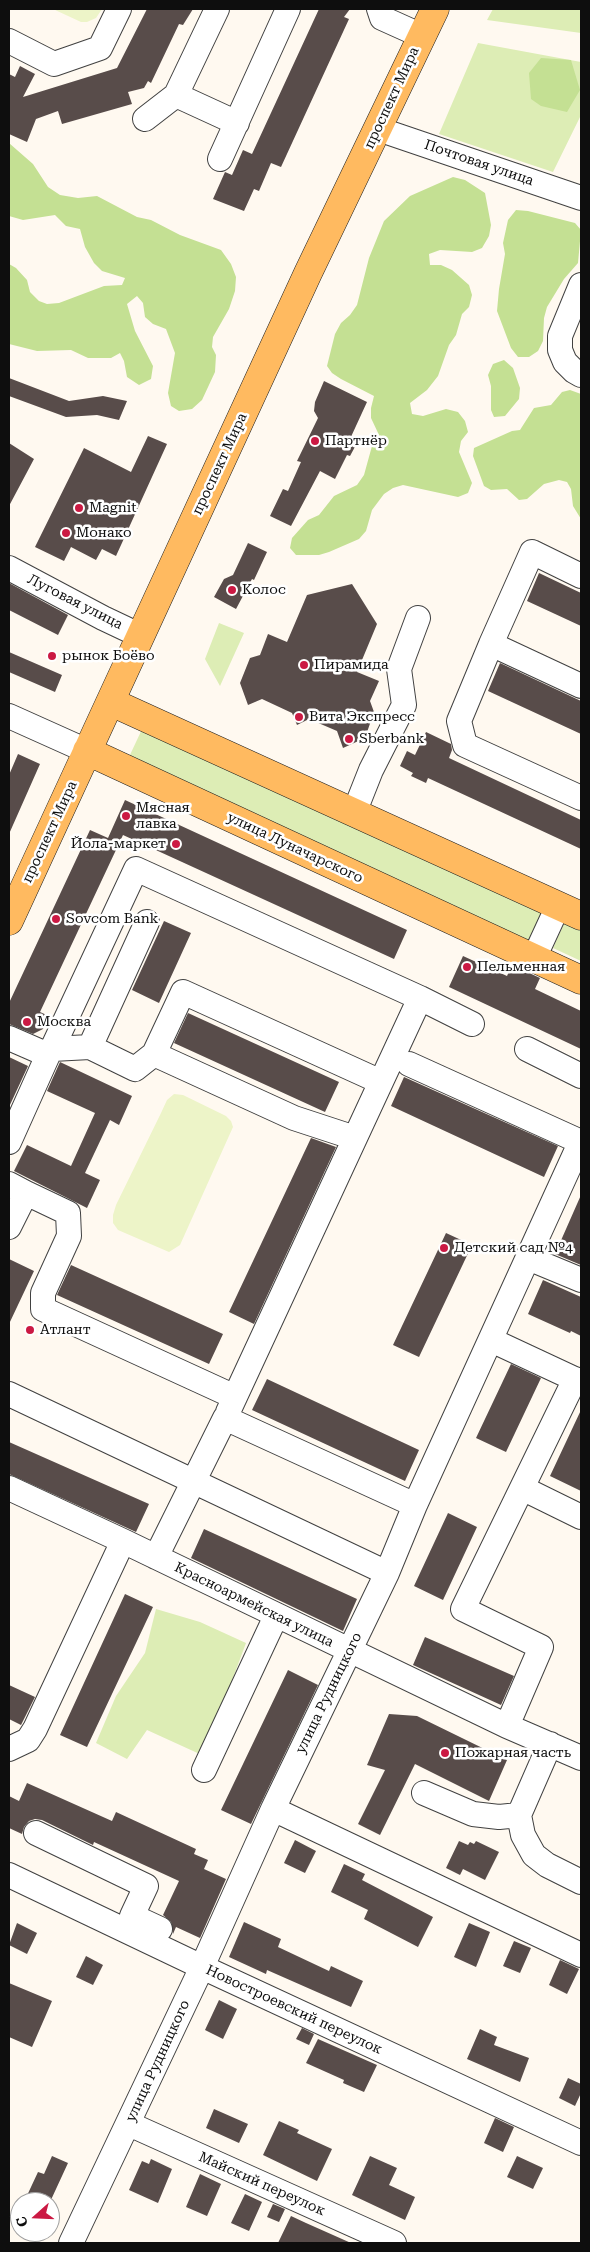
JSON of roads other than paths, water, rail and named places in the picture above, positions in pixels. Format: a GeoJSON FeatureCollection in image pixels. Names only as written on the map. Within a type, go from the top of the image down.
{"type":"FeatureCollection","features":[{"type":"Feature","properties":{"kind":"main road","name":"проспект Мира"},"geometry":{"type":"LineString","coordinates":[[9,921],[308,273],[434,9]]}},
{"type":"Feature","properties":{"kind":"main road"},"geometry":{"type":"LineString","coordinates":[[111,702],[569,911]]}},
{"type":"Feature","properties":{"kind":"main road","name":"улица Луначарского"},"geometry":{"type":"LineString","coordinates":[[87,751],[581,980]]}},
{"type":"Feature","properties":{"kind":"street"},"geometry":{"type":"LineString","coordinates":[[9,41],[54,64],[100,48],[119,9]]}},
{"type":"Feature","properties":{"kind":"street"},"geometry":{"type":"LineString","coordinates":[[145,119],[176,95],[217,9]]}},
{"type":"Feature","properties":{"kind":"street"},"geometry":{"type":"LineString","coordinates":[[220,159],[288,9]]}},
{"type":"Feature","properties":{"kind":"street"},"geometry":{"type":"LineString","coordinates":[[379,9],[382,18],[422,36]]}},
{"type":"Feature","properties":{"kind":"street"},"geometry":{"type":"LineString","coordinates":[[176,95],[237,123]]}},
{"type":"Feature","properties":{"kind":"street","name":"Почтовая улица"},"geometry":{"type":"LineString","coordinates":[[378,129],[581,198]]}},
{"type":"Feature","properties":{"kind":"street"},"geometry":{"type":"LineString","coordinates":[[581,285],[560,336],[560,350],[565,362],[581,375]]}},
{"type":"Feature","properties":{"kind":"street"},"geometry":{"type":"LineString","coordinates":[[581,576],[532,552],[459,721],[466,745],[581,798]]}},
{"type":"Feature","properties":{"kind":"street","name":"Луговая улица"},"geometry":{"type":"LineString","coordinates":[[9,568],[141,636]]}},
{"type":"Feature","properties":{"kind":"street"},"geometry":{"type":"LineString","coordinates":[[354,813],[371,770],[404,704],[399,669],[418,618]]}},
{"type":"Feature","properties":{"kind":"street"},"geometry":{"type":"LineString","coordinates":[[491,644],[581,686]]}},
{"type":"Feature","properties":{"kind":"street","name":"улица Луначарского"},"geometry":{"type":"LineString","coordinates":[[11,723],[87,751]]}},
{"type":"Feature","properties":{"kind":"street"},"geometry":{"type":"LineString","coordinates":[[9,1142],[136,869],[420,998],[472,1024]]}},
{"type":"Feature","properties":{"kind":"street"},"geometry":{"type":"LineString","coordinates":[[534,958],[569,911]]}},
{"type":"Feature","properties":{"kind":"street"},"geometry":{"type":"LineString","coordinates":[[90,1047],[147,922]]}},
{"type":"Feature","properties":{"kind":"street"},"geometry":{"type":"LineString","coordinates":[[9,1038],[50,1052],[90,1047],[135,1069],[154,1054],[183,992],[381,1082]]}},
{"type":"Feature","properties":{"kind":"street"},"geometry":{"type":"LineString","coordinates":[[156,1558],[230,1407],[420,998]]}},
{"type":"Feature","properties":{"kind":"street"},"geometry":{"type":"LineString","coordinates":[[527,1049],[581,1076]]}},
{"type":"Feature","properties":{"kind":"street"},"geometry":{"type":"LineString","coordinates":[[154,1054],[294,1118],[355,1138]]}},
{"type":"Feature","properties":{"kind":"street"},"geometry":{"type":"LineString","coordinates":[[409,1064],[581,1141]]}},
{"type":"Feature","properties":{"kind":"street","name":"улица Рудницкого"},"geometry":{"type":"LineString","coordinates":[[71,2243],[206,1960],[273,1809],[387,1573],[415,1505],[581,1141]]}},
{"type":"Feature","properties":{"kind":"street"},"geometry":{"type":"LineString","coordinates":[[9,1227],[17,1188],[68,1213],[69,1236],[43,1293],[44,1309],[415,1505]]}},
{"type":"Feature","properties":{"kind":"street"},"geometry":{"type":"LineString","coordinates":[[528,1258],[581,1280]]}},
{"type":"Feature","properties":{"kind":"street"},"geometry":{"type":"LineString","coordinates":[[491,1340],[578,1381],[522,1488],[463,1609],[541,1647],[507,1726]]}},
{"type":"Feature","properties":{"kind":"street"},"geometry":{"type":"LineString","coordinates":[[9,1394],[387,1573]]}},
{"type":"Feature","properties":{"kind":"street","name":"Красноармейская улица"},"geometry":{"type":"LineString","coordinates":[[9,1488],[507,1726],[581,1758]]}},
{"type":"Feature","properties":{"kind":"street"},"geometry":{"type":"LineString","coordinates":[[522,1488],[581,1517]]}},
{"type":"Feature","properties":{"kind":"street"},"geometry":{"type":"LineString","coordinates":[[9,1749],[28,1740],[123,1541]]}},
{"type":"Feature","properties":{"kind":"street"},"geometry":{"type":"LineString","coordinates":[[204,1770],[276,1616]]}},
{"type":"Feature","properties":{"kind":"street"},"geometry":{"type":"LineString","coordinates":[[550,1744],[518,1816],[524,1835],[534,1855],[547,1865],[581,1882]]}},
{"type":"Feature","properties":{"kind":"street"},"geometry":{"type":"LineString","coordinates":[[424,1793],[473,1814],[499,1817],[518,1816]]}},
{"type":"Feature","properties":{"kind":"street"},"geometry":{"type":"LineString","coordinates":[[273,1809],[581,1955]]}},
{"type":"Feature","properties":{"kind":"street"},"geometry":{"type":"LineString","coordinates":[[36,1832],[146,1886],[132,1916],[206,1960]]}},
{"type":"Feature","properties":{"kind":"street","name":"Новостроевский переулок"},"geometry":{"type":"LineString","coordinates":[[9,1874],[206,1960],[581,2143]]}},
{"type":"Feature","properties":{"kind":"street","name":"Майский переулок"},"geometry":{"type":"LineString","coordinates":[[129,2124],[394,2243]]}},
{"type":"Feature","properties":{"kind":"place","name":"Партнёр"},"geometry":{"type":"Point","coordinates":[315,441]}},
{"type":"Feature","properties":{"kind":"place","name":"Magnit"},"geometry":{"type":"Point","coordinates":[79,508]}},
{"type":"Feature","properties":{"kind":"place","name":"Монако"},"geometry":{"type":"Point","coordinates":[66,533]}},
{"type":"Feature","properties":{"kind":"place","name":"Колос"},"geometry":{"type":"Point","coordinates":[232,590]}},
{"type":"Feature","properties":{"kind":"place","name":"рынок Боёво"},"geometry":{"type":"Point","coordinates":[52,656]}},
{"type":"Feature","properties":{"kind":"place","name":"Пирамида"},"geometry":{"type":"Point","coordinates":[304,665]}},
{"type":"Feature","properties":{"kind":"place","name":"Вита Экспресс"},"geometry":{"type":"Point","coordinates":[299,717]}},
{"type":"Feature","properties":{"kind":"place","name":"Sberbank"},"geometry":{"type":"Point","coordinates":[349,739]}},
{"type":"Feature","properties":{"kind":"place","name":"Мясная лавка"},"geometry":{"type":"Point","coordinates":[126,816]}},
{"type":"Feature","properties":{"kind":"place","name":"Йола-маркет"},"geometry":{"type":"Point","coordinates":[176,844]}},
{"type":"Feature","properties":{"kind":"place","name":"Sovcom Bank"},"geometry":{"type":"Point","coordinates":[56,919]}},
{"type":"Feature","properties":{"kind":"place","name":"Пельменная"},"geometry":{"type":"Point","coordinates":[467,967]}},
{"type":"Feature","properties":{"kind":"place","name":"Москва"},"geometry":{"type":"Point","coordinates":[27,1022]}},
{"type":"Feature","properties":{"kind":"place","name":"Детский сад №4"},"geometry":{"type":"Point","coordinates":[444,1248]}},
{"type":"Feature","properties":{"kind":"place","name":"Атлант"},"geometry":{"type":"Point","coordinates":[30,1330]}},
{"type":"Feature","properties":{"kind":"place","name":"Пожарная часть"},"geometry":{"type":"Point","coordinates":[445,1753]}}]}
